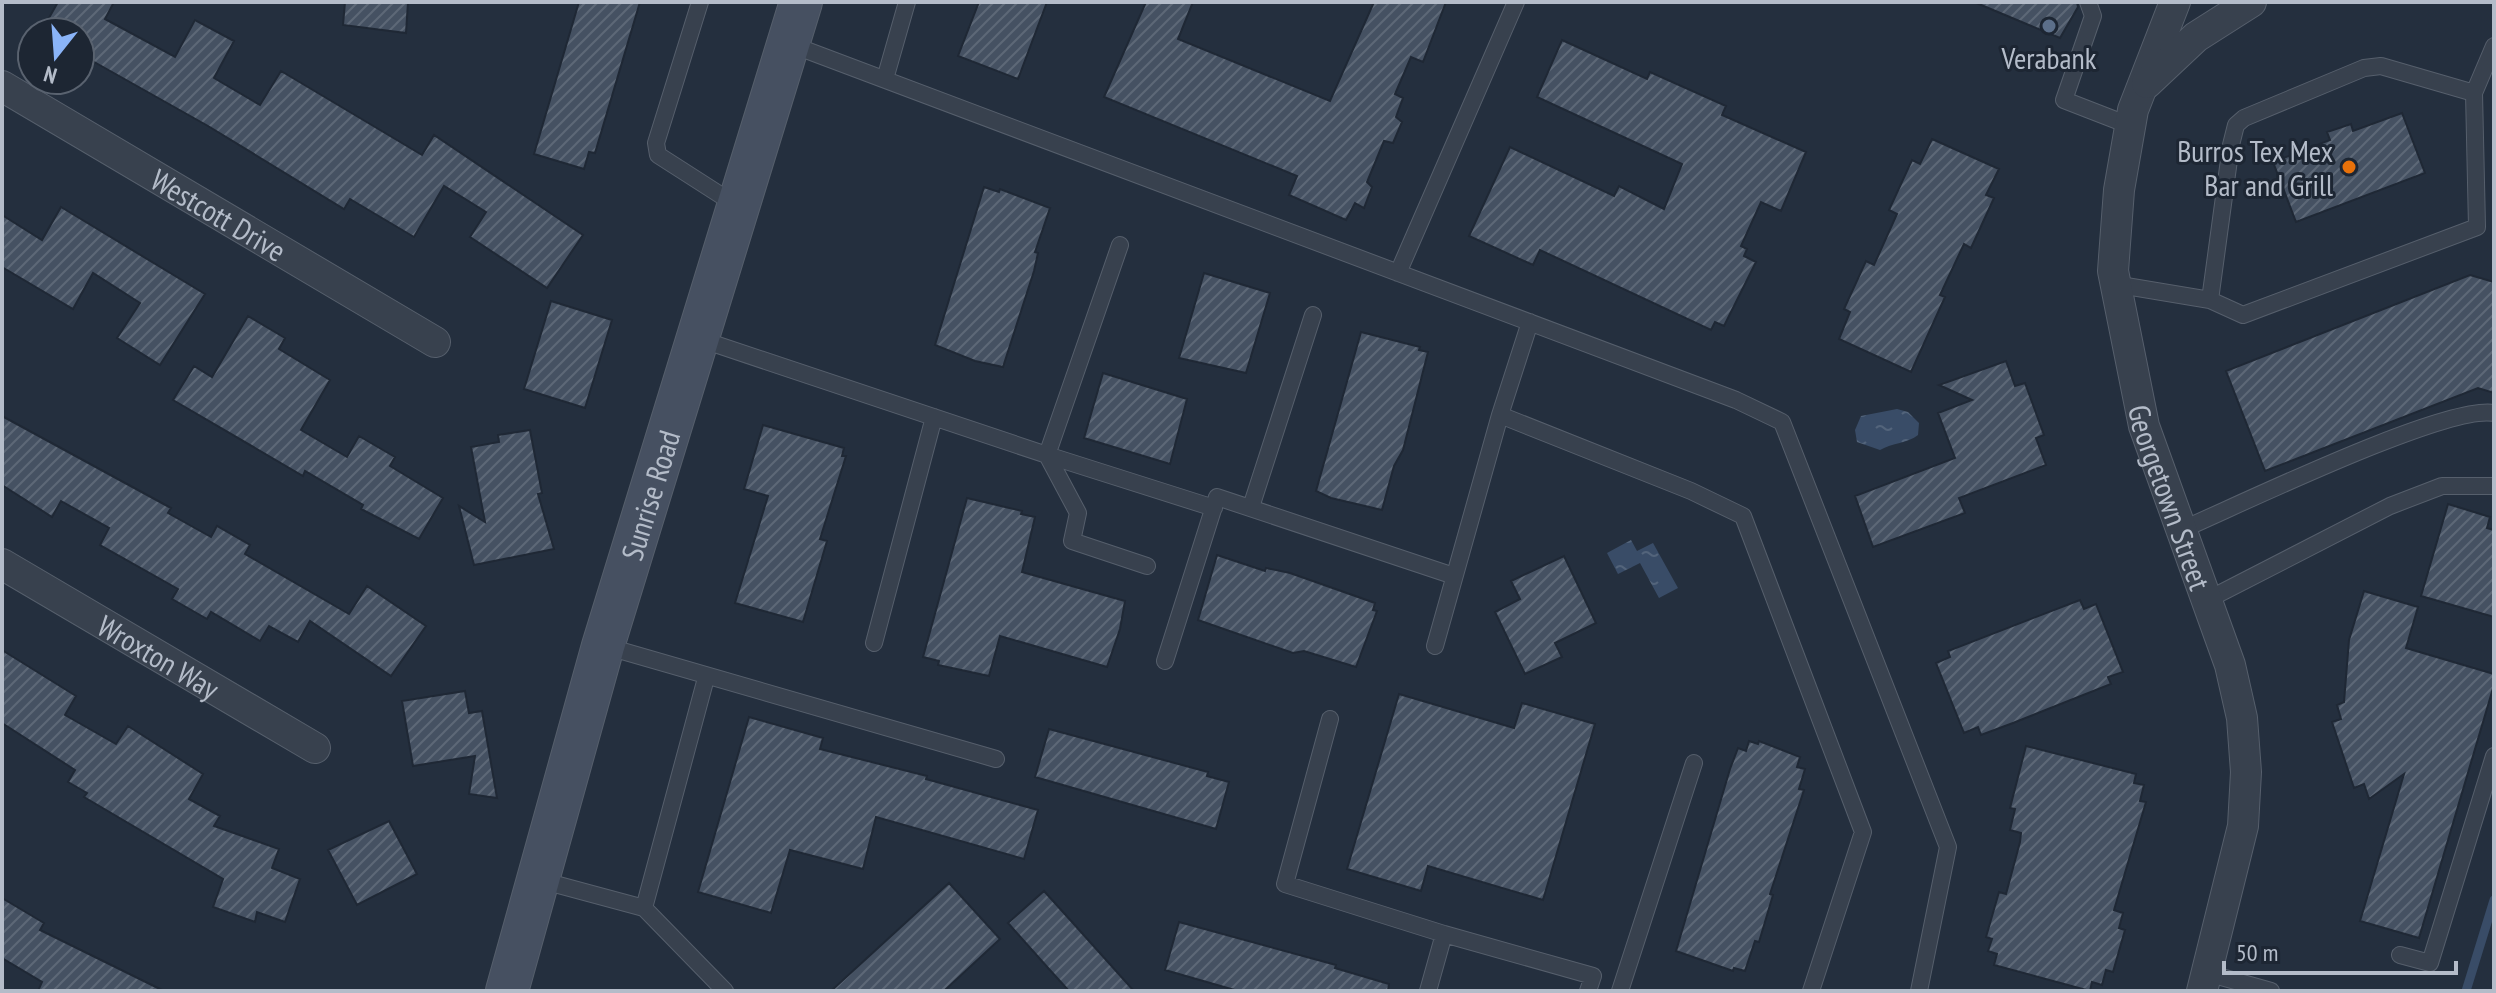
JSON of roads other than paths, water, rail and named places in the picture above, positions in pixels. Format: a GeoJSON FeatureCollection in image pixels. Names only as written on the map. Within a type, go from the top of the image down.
{"type":"FeatureCollection","features":[{"type":"Feature","properties":{"kind":"main road","name":"Sunrise Road"},"geometry":{"type":"LineString","coordinates":[[507,991],[603,646],[695,337],[801,2]]}},
{"type":"Feature","properties":{"kind":"street","name":"Georgetown Street"},"geometry":{"type":"LineString","coordinates":[[2175,2],[2139,90],[2131,126],[2119,190],[2114,284],[2144,426],[2230,665],[2242,718],[2246,772],[2239,853],[2204,982]]}},
{"type":"Feature","properties":{"kind":"street"},"geometry":{"type":"LineString","coordinates":[[2139,90],[2196,37],[2251,2]]}},
{"type":"Feature","properties":{"kind":"street","name":"Westcott Drive"},"geometry":{"type":"LineString","coordinates":[[2,86],[435,342]]}},
{"type":"Feature","properties":{"kind":"street","name":"Wroxton Way"},"geometry":{"type":"LineString","coordinates":[[2,564],[315,748]]}},
{"type":"Feature","properties":{"kind":"lane"},"geometry":{"type":"LineString","coordinates":[[700,2],[656,143],[658,155],[737,206]]}},
{"type":"Feature","properties":{"kind":"lane"},"geometry":{"type":"LineString","coordinates":[[885,79],[907,2]]}},
{"type":"Feature","properties":{"kind":"lane"},"geometry":{"type":"LineString","coordinates":[[1398,273],[1516,2]]}},
{"type":"Feature","properties":{"kind":"lane"},"geometry":{"type":"LineString","coordinates":[[2088,2],[2093,16],[2064,100],[2131,126]]}},
{"type":"Feature","properties":{"kind":"lane"},"geometry":{"type":"LineString","coordinates":[[789,43],[1736,400],[1782,422],[1948,847],[1919,991]]}},
{"type":"Feature","properties":{"kind":"lane"},"geometry":{"type":"LineString","coordinates":[[2114,284],[2210,300],[2243,315],[2477,227],[2474,93],[2494,46]]}},
{"type":"Feature","properties":{"kind":"lane"},"geometry":{"type":"LineString","coordinates":[[2210,300],[2231,145],[2236,125],[2244,118],[2364,68],[2381,66],[2474,93]]}},
{"type":"Feature","properties":{"kind":"lane"},"geometry":{"type":"LineString","coordinates":[[2476,140],[2494,144]]}},
{"type":"Feature","properties":{"kind":"lane"},"geometry":{"type":"LineString","coordinates":[[1120,245],[1047,455],[1078,513],[1072,541],[1147,566]]}},
{"type":"Feature","properties":{"kind":"lane"},"geometry":{"type":"LineString","coordinates":[[1251,507],[1313,315]]}},
{"type":"Feature","properties":{"kind":"lane"},"geometry":{"type":"LineString","coordinates":[[1435,646],[1500,415],[1530,322]]}},
{"type":"Feature","properties":{"kind":"lane"},"geometry":{"type":"LineString","coordinates":[[695,337],[1214,508]]}},
{"type":"Feature","properties":{"kind":"lane"},"geometry":{"type":"LineString","coordinates":[[2181,530],[2373,447],[2463,414],[2494,413]]}},
{"type":"Feature","properties":{"kind":"lane"},"geometry":{"type":"LineString","coordinates":[[1500,415],[1691,491],[1743,516],[1863,832],[1811,991]]}},
{"type":"Feature","properties":{"kind":"lane"},"geometry":{"type":"LineString","coordinates":[[874,643],[934,417]]}},
{"type":"Feature","properties":{"kind":"lane"},"geometry":{"type":"LineString","coordinates":[[2207,600],[2390,506],[2442,486],[2494,486]]}},
{"type":"Feature","properties":{"kind":"lane"},"geometry":{"type":"LineString","coordinates":[[1165,661],[1217,497],[1454,576]]}},
{"type":"Feature","properties":{"kind":"lane"},"geometry":{"type":"LineString","coordinates":[[603,646],[996,759]]}},
{"type":"Feature","properties":{"kind":"lane"},"geometry":{"type":"LineString","coordinates":[[644,908],[706,678]]}},
{"type":"Feature","properties":{"kind":"lane"},"geometry":{"type":"LineString","coordinates":[[1330,719],[1285,884],[1444,934],[1593,976],[1592,990]]}},
{"type":"Feature","properties":{"kind":"lane"},"geometry":{"type":"LineString","coordinates":[[2400,955],[2430,963],[2494,756]]}},
{"type":"Feature","properties":{"kind":"lane"},"geometry":{"type":"LineString","coordinates":[[1620,991],[1694,763]]}},
{"type":"Feature","properties":{"kind":"lane"},"geometry":{"type":"LineString","coordinates":[[538,879],[644,908],[725,991]]}},
{"type":"Feature","properties":{"kind":"lane"},"geometry":{"type":"LineString","coordinates":[[1428,991],[1444,934]]}},
{"type":"Feature","properties":{"kind":"lane"},"geometry":{"type":"LineString","coordinates":[[2204,982],[2271,991]]}},
{"type":"Feature","properties":{"kind":"water"},"geometry":{"type":"Polygon","coordinates":[[[1897,409],[1908,412],[1919,423],[1918,435],[1880,450],[1857,442],[1855,430],[1861,416],[1897,409]]]}},
{"type":"Feature","properties":{"kind":"water"},"geometry":{"type":"Polygon","coordinates":[[[1631,540],[1637,551],[1653,543],[1678,588],[1659,598],[1640,563],[1618,574],[1607,553],[1631,540]]]}},
{"type":"Feature","properties":{"kind":"waterway"},"geometry":{"type":"LineString","coordinates":[[2466,991],[2494,900]]}},
{"type":"Feature","properties":{"kind":"place","name":"Verabank"},"geometry":{"type":"Point","coordinates":[2049,26]}},
{"type":"Feature","properties":{"kind":"place","name":"Burros Tex Mex Bar and Grill"},"geometry":{"type":"Point","coordinates":[2349,167]}}]}
